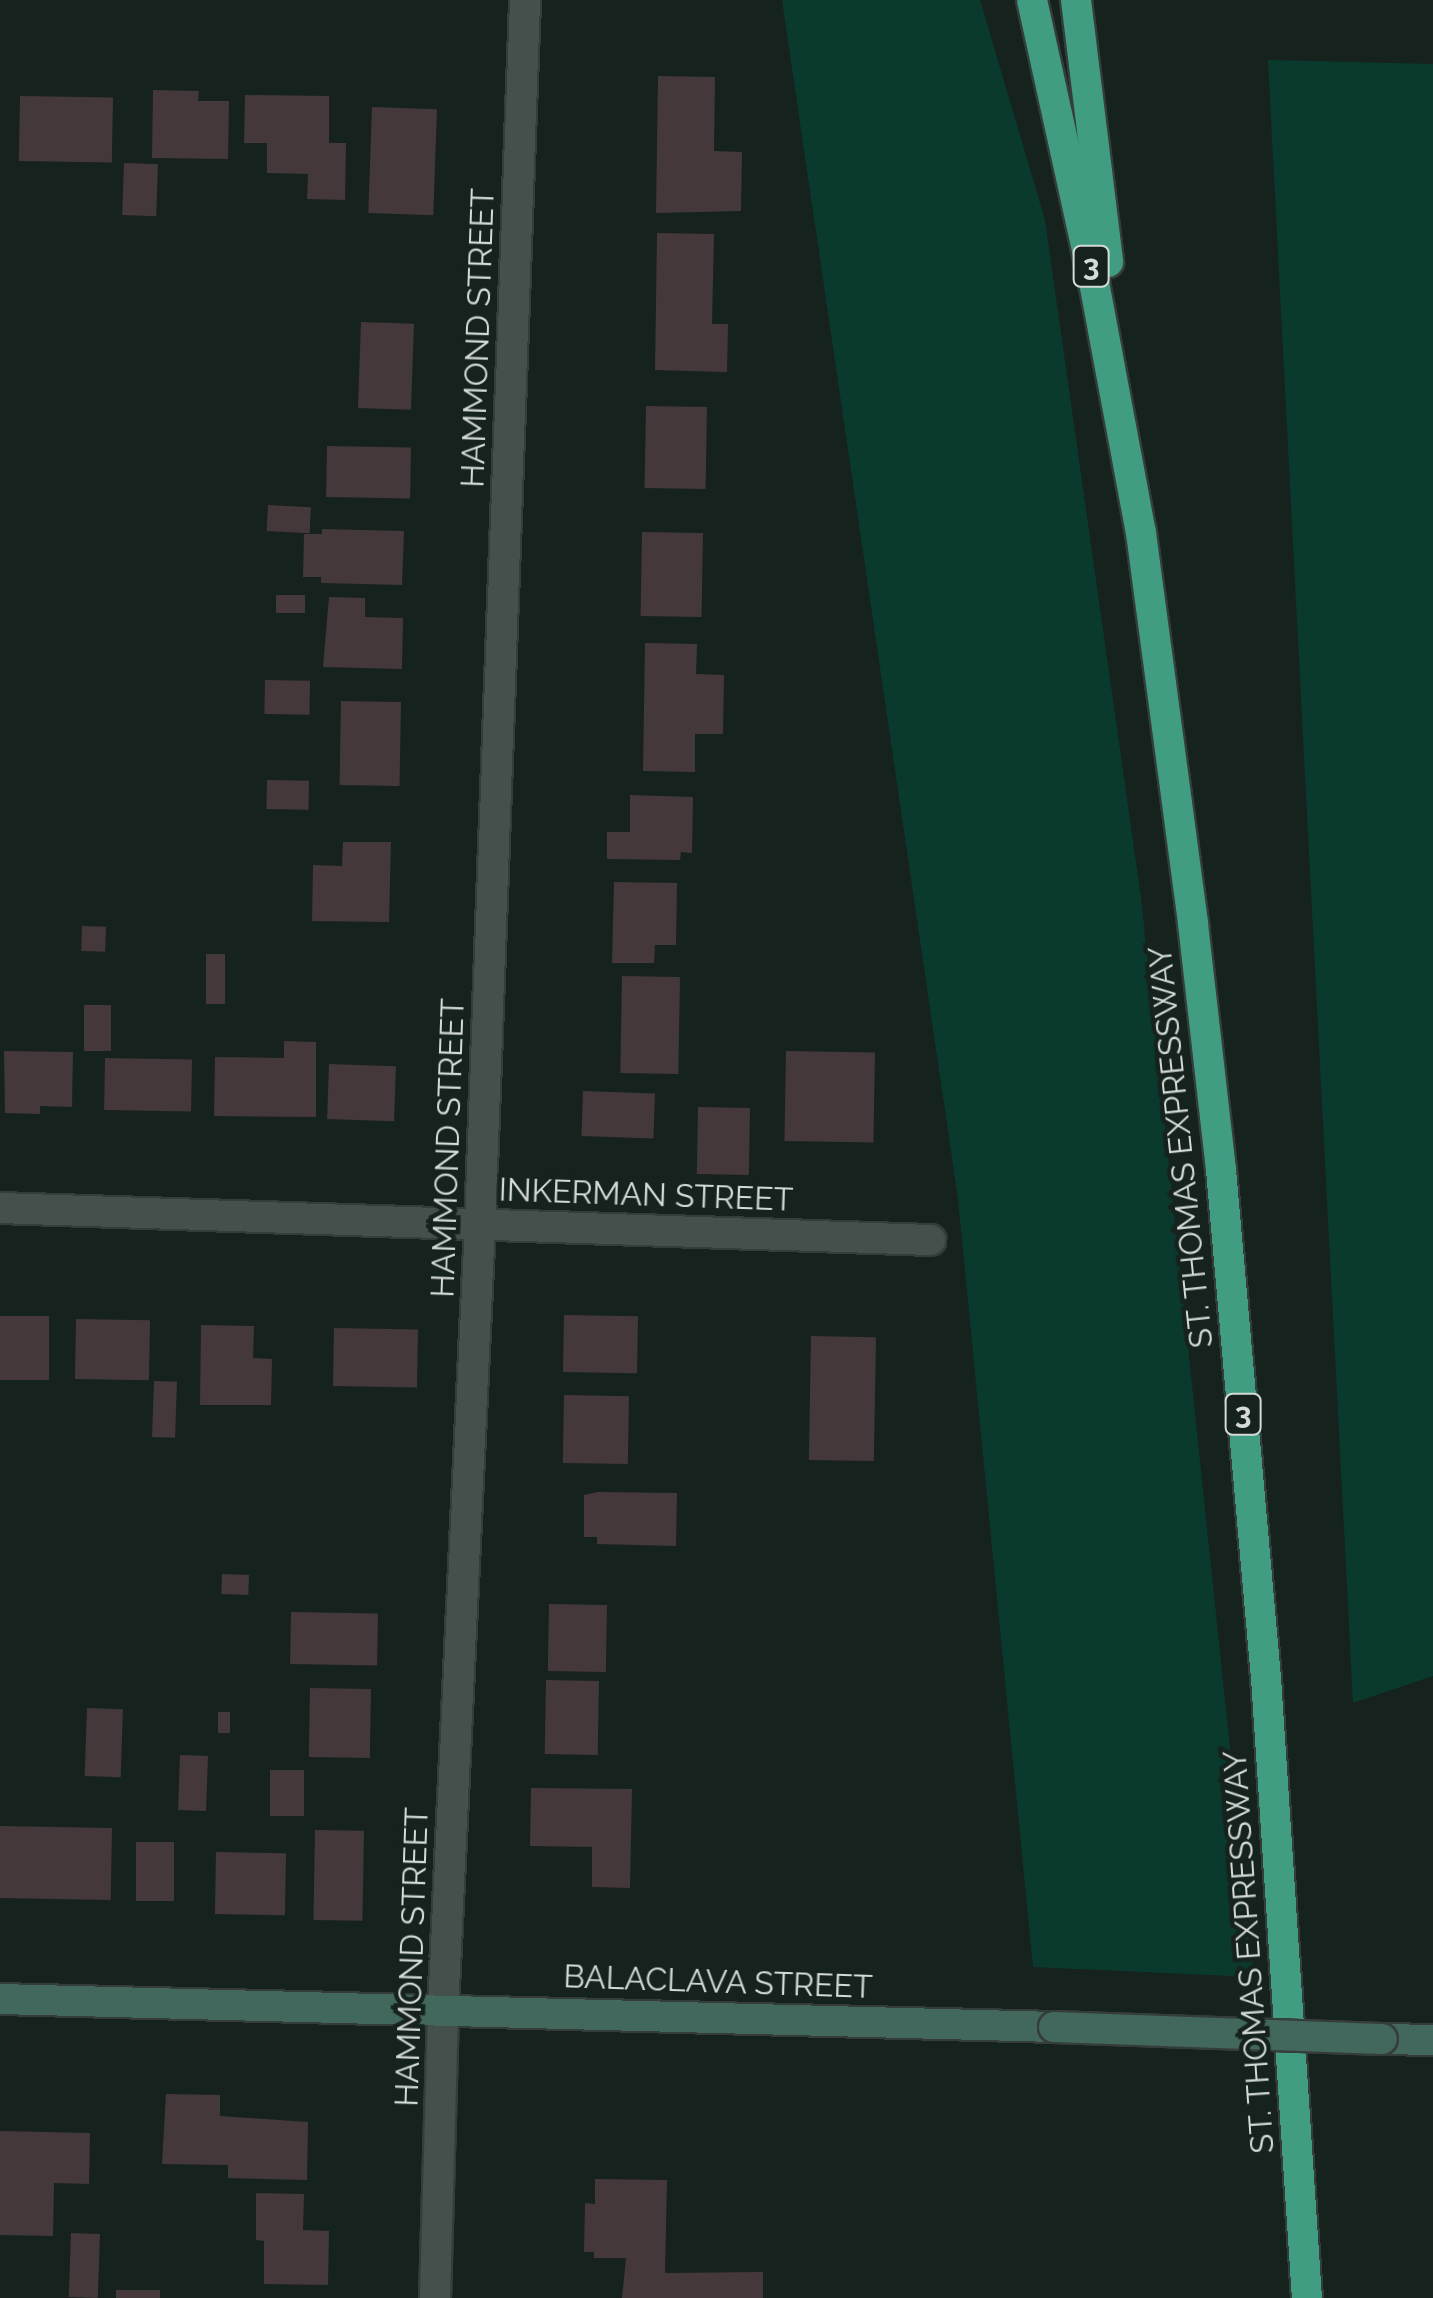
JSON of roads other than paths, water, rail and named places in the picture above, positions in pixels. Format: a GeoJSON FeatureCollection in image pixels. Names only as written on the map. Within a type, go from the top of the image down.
{"type":"FeatureCollection","features":[{"type":"Feature","properties":{"kind":"highway","name":"ST. THOMAS EXPRESSWAY"},"geometry":{"type":"LineString","coordinates":[[1032,0],[1094,282],[1141,533],[1221,1170],[1266,1678],[1307,2298]]}},
{"type":"Feature","properties":{"kind":"highway"},"geometry":{"type":"LineString","coordinates":[[1076,0],[1141,533]]}},
{"type":"Feature","properties":{"kind":"street","name":"HAMMOND STREET"},"geometry":{"type":"LineString","coordinates":[[434,2298],[443,2010],[480,1224],[525,0]]}},
{"type":"Feature","properties":{"kind":"street","name":"INKERMAN STREET"},"geometry":{"type":"LineString","coordinates":[[0,1208],[930,1240]]}},
{"type":"Feature","properties":{"kind":"street","name":"BALACLAVA STREET"},"geometry":{"type":"LineString","coordinates":[[0,1999],[1433,2040]]}}]}
